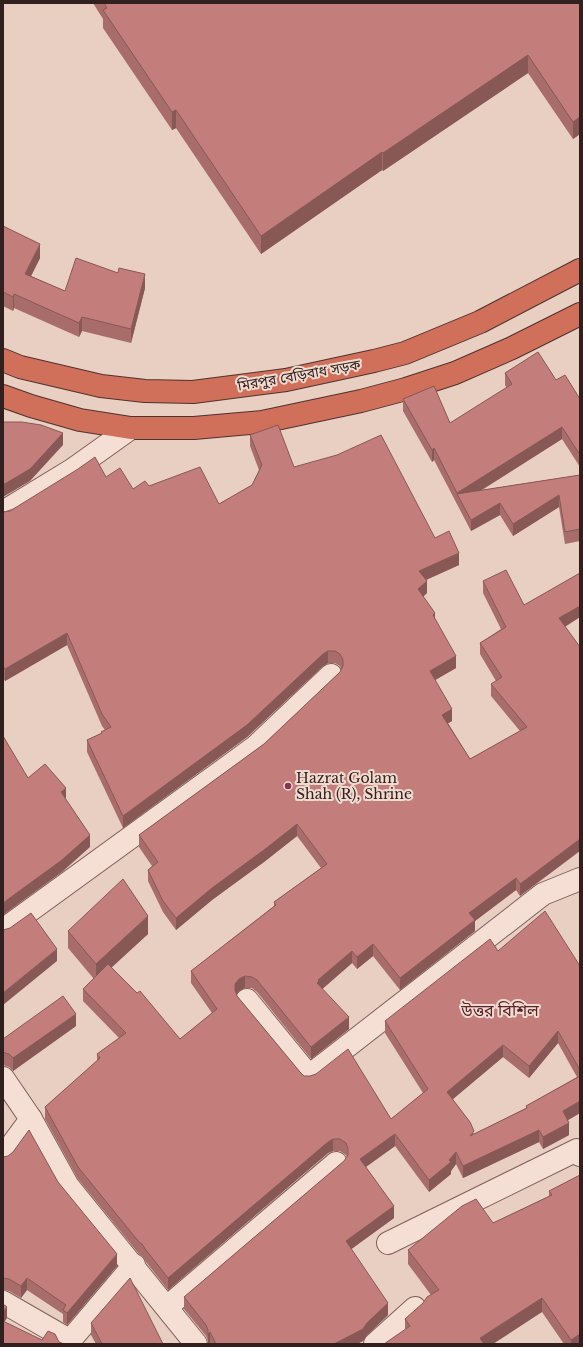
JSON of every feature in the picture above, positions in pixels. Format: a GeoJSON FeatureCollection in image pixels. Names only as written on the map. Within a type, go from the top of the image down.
{"type":"FeatureCollection","features":[{"type":"Feature","properties":{"kind":"highway","name":"মিরপুর বেড়িবাধ সড়ক"},"geometry":{"type":"LineString","coordinates":[[3,360],[20,367],[101,386],[145,391],[194,392],[286,380],[374,361],[405,352],[480,322],[580,270]]}},
{"type":"Feature","properties":{"kind":"highway"},"geometry":{"type":"LineString","coordinates":[[3,396],[30,406],[80,420],[131,428],[194,428],[262,422],[361,401],[406,389],[455,373],[512,348],[580,314]]}},
{"type":"Feature","properties":{"kind":"street"},"geometry":{"type":"LineString","coordinates":[[3,512],[72,470],[131,428]]}},
{"type":"Feature","properties":{"kind":"street"},"geometry":{"type":"LineString","coordinates":[[3,930],[254,747],[331,675]]}},
{"type":"Feature","properties":{"kind":"street"},"geometry":{"type":"LineString","coordinates":[[247,1000],[309,1076],[543,894],[580,879]]}},
{"type":"Feature","properties":{"kind":"street"},"geometry":{"type":"LineString","coordinates":[[3,1078],[31,1119],[68,1186],[134,1265],[196,1344]]}},
{"type":"Feature","properties":{"kind":"street"},"geometry":{"type":"LineString","coordinates":[[3,1157],[31,1119]]}},
{"type":"Feature","properties":{"kind":"street"},"geometry":{"type":"LineString","coordinates":[[388,1243],[579,1151]]}},
{"type":"Feature","properties":{"kind":"street"},"geometry":{"type":"LineString","coordinates":[[167,1307],[336,1164]]}},
{"type":"Feature","properties":{"kind":"street"},"geometry":{"type":"LineString","coordinates":[[3,1302],[68,1342],[134,1265]]}},
{"type":"Feature","properties":{"kind":"street"},"geometry":{"type":"LineString","coordinates":[[375,1344],[415,1308]]}},
{"type":"Feature","properties":{"kind":"building"},"geometry":{"type":"Polygon","coordinates":[[[104,3],[580,3],[580,117],[573,122],[528,55],[383,153],[382,152],[261,236],[176,110],[172,112],[103,10],[107,8],[104,3]]]}},
{"type":"Feature","properties":{"kind":"building"},"geometry":{"type":"Polygon","coordinates":[[[3,226],[40,244],[25,274],[65,291],[76,258],[118,273],[119,268],[145,274],[131,329],[82,317],[79,323],[14,294],[13,297],[3,292],[3,226]]]}},
{"type":"Feature","properties":{"kind":"building"},"geometry":{"type":"Polygon","coordinates":[[[538,352],[556,380],[565,375],[580,399],[580,455],[562,427],[457,493],[434,448],[432,450],[403,399],[434,386],[450,423],[512,384],[505,373],[538,352]]]}},
{"type":"Feature","properties":{"kind":"building"},"geometry":{"type":"Polygon","coordinates":[[[3,422],[22,422],[41,425],[63,433],[30,469],[3,485],[3,422]]]}},
{"type":"Feature","properties":{"kind":"building"},"geometry":{"type":"Polygon","coordinates":[[[278,425],[294,467],[337,455],[381,435],[435,538],[449,531],[459,553],[419,571],[427,581],[418,589],[435,613],[433,615],[456,656],[430,671],[452,709],[442,715],[470,759],[527,727],[491,684],[502,677],[480,643],[506,627],[483,581],[506,570],[524,605],[580,573],[580,606],[559,618],[580,647],[580,839],[520,884],[516,878],[469,913],[475,920],[400,978],[373,944],[357,957],[352,951],[318,980],[319,981],[317,983],[349,1017],[311,1047],[257,980],[252,977],[245,976],[239,979],[235,984],[237,996],[304,1076],[316,1074],[348,1049],[391,1119],[428,1089],[385,1021],[490,939],[498,951],[545,911],[580,966],[580,1070],[558,1031],[529,1066],[503,1045],[447,1092],[470,1122],[474,1131],[470,1136],[527,1108],[526,1106],[580,1076],[580,1101],[563,1111],[569,1123],[543,1137],[539,1130],[463,1166],[456,1152],[449,1160],[451,1162],[429,1180],[395,1134],[360,1159],[394,1206],[346,1241],[388,1303],[367,1323],[363,1329],[334,1344],[216,1344],[210,1332],[208,1334],[206,1325],[184,1297],[344,1161],[348,1155],[346,1143],[340,1139],[333,1139],[328,1142],[168,1278],[142,1244],[78,1167],[45,1107],[100,1058],[97,1054],[126,1033],[83,989],[108,964],[137,993],[140,991],[180,1039],[217,1009],[191,971],[276,905],[274,902],[327,864],[297,824],[212,888],[176,918],[163,901],[148,870],[158,862],[139,835],[264,744],[340,672],[343,666],[343,660],[340,654],[335,651],[328,651],[323,654],[247,725],[123,816],[87,740],[111,727],[102,714],[67,633],[5,669],[3,666],[3,512],[10,511],[95,457],[106,477],[120,468],[133,489],[145,481],[149,486],[200,467],[219,504],[252,485],[262,465],[250,435],[278,425]]]}},
{"type":"Feature","properties":{"kind":"building"},"geometry":{"type":"Polygon","coordinates":[[[580,475],[580,529],[565,532],[559,495],[513,524],[500,503],[471,520],[457,494],[580,475]]]}},
{"type":"Feature","properties":{"kind":"building"},"geometry":{"type":"Polygon","coordinates":[[[3,736],[28,778],[45,764],[66,788],[61,792],[90,835],[62,860],[3,903],[3,736]]]}},
{"type":"Feature","properties":{"kind":"building"},"geometry":{"type":"Polygon","coordinates":[[[123,879],[148,916],[96,964],[68,931],[123,879]]]}},
{"type":"Feature","properties":{"kind":"building"},"geometry":{"type":"Polygon","coordinates":[[[31,913],[57,949],[3,993],[3,930],[10,928],[31,913]]]}},
{"type":"Feature","properties":{"kind":"building"},"geometry":{"type":"Polygon","coordinates":[[[63,996],[76,1014],[13,1058],[3,1051],[3,1039],[63,996]]]}},
{"type":"Feature","properties":{"kind":"building"},"geometry":{"type":"Polygon","coordinates":[[[29,1130],[58,1182],[117,1254],[67,1313],[63,1310],[66,1305],[27,1278],[21,1286],[9,1279],[3,1278],[3,1157],[8,1156],[13,1152],[29,1130]]]}},
{"type":"Feature","properties":{"kind":"building"},"geometry":{"type":"Polygon","coordinates":[[[580,1175],[580,1334],[571,1340],[542,1298],[480,1338],[484,1344],[384,1344],[410,1326],[405,1319],[423,1303],[427,1297],[439,1290],[408,1250],[462,1206],[476,1199],[493,1223],[552,1195],[549,1191],[580,1175]]]}},
{"type":"Feature","properties":{"kind":"building"},"geometry":{"type":"Polygon","coordinates":[[[130,1278],[163,1344],[102,1344],[91,1323],[130,1278]]]}},
{"type":"Feature","properties":{"kind":"building"},"geometry":{"type":"Polygon","coordinates":[[[3,1304],[7,1307],[3,1312],[3,1304]]]}},
{"type":"Feature","properties":{"kind":"building"},"geometry":{"type":"Polygon","coordinates":[[[3,1321],[42,1340],[48,1331],[55,1334],[59,1342],[64,1344],[3,1344],[3,1321]]]}},
{"type":"Feature","properties":{"kind":"place","name":"Hazrat Golam Shah (R), Shrine"},"geometry":{"type":"Point","coordinates":[288,786]}},
{"type":"Feature","properties":{"kind":"district","name":"উত্তর বিশিল"},"geometry":{"type":"Point","coordinates":[500,1010]}}]}
